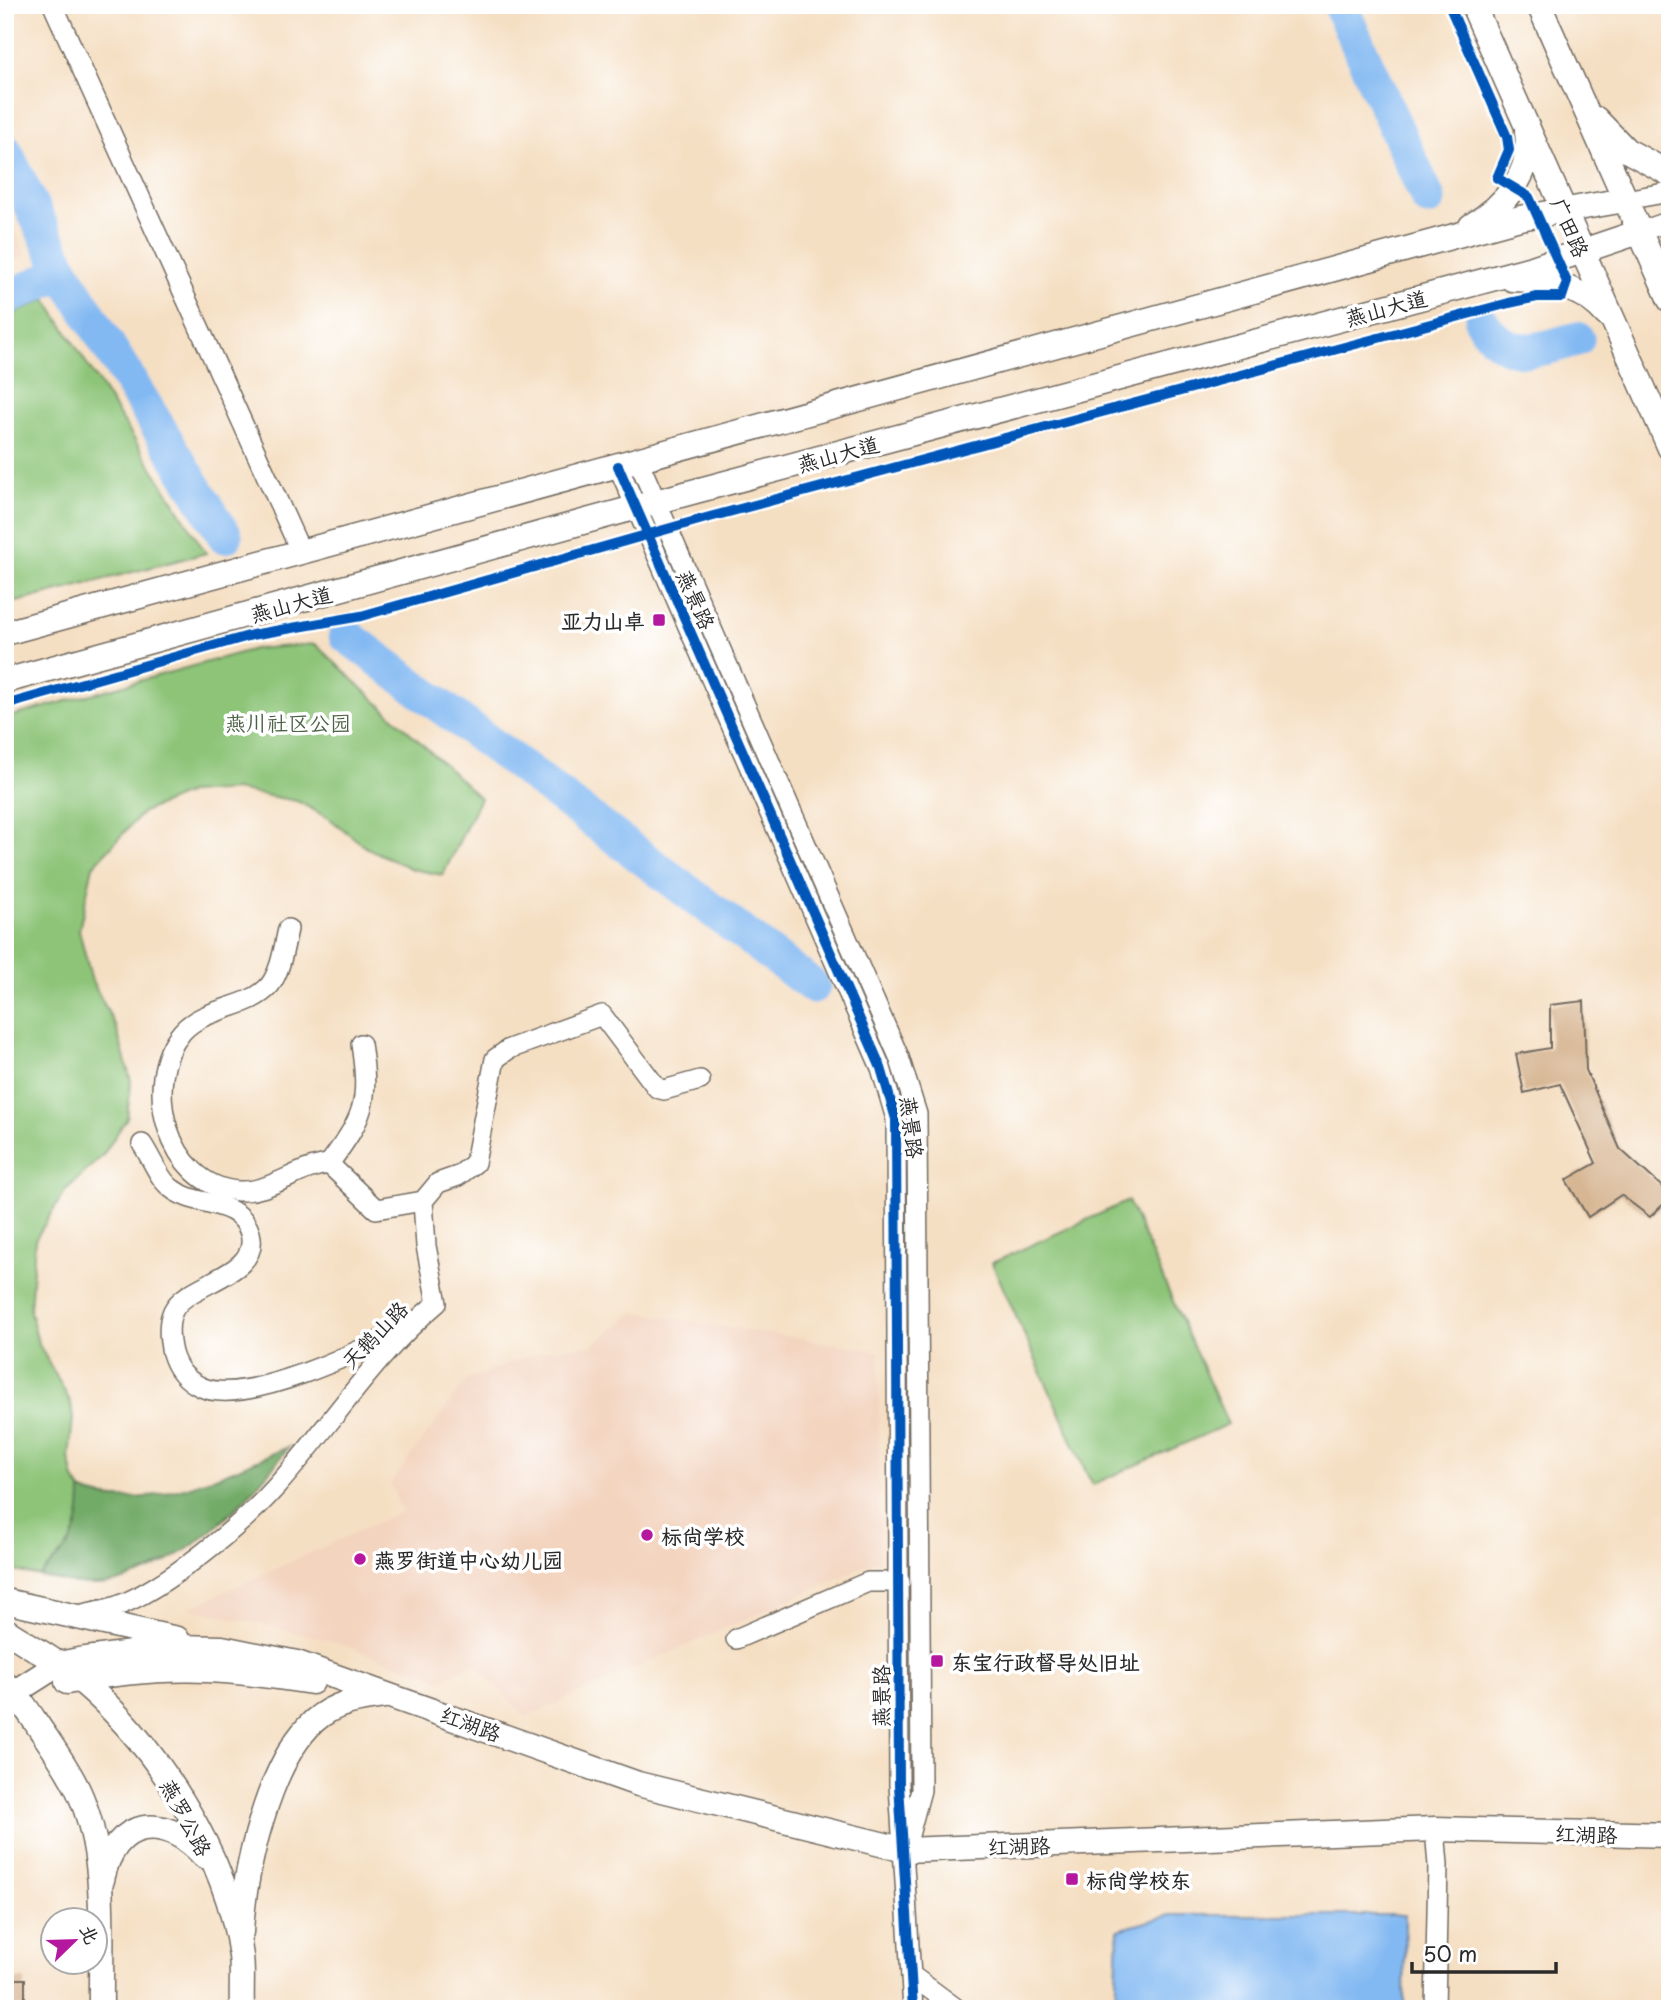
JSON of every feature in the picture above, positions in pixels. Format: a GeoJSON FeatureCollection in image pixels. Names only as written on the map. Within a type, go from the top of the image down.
{"type":"FeatureCollection","features":[{"type":"Feature","properties":{"kind":"main road","name":"广田路"},"geometry":{"type":"LineString","coordinates":[[1473,5],[1670,448]]}},
{"type":"Feature","properties":{"kind":"main road"},"geometry":{"type":"LineString","coordinates":[[1539,5],[1670,300]]}},
{"type":"Feature","properties":{"kind":"main road"},"geometry":{"type":"LineString","coordinates":[[1573,83],[1612,137],[1642,160],[1670,174]]}},
{"type":"Feature","properties":{"kind":"main road"},"geometry":{"type":"LineString","coordinates":[[1450,237],[1493,210],[1517,183],[1527,155],[1525,124]]}},
{"type":"Feature","properties":{"kind":"main road"},"geometry":{"type":"LineString","coordinates":[[5,633],[1520,218],[1625,200]]}},
{"type":"Feature","properties":{"kind":"main road","name":"燕山大道"},"geometry":{"type":"LineString","coordinates":[[5,681],[646,505],[1487,280],[1639,232]]}},
{"type":"Feature","properties":{"kind":"main road"},"geometry":{"type":"LineString","coordinates":[[1487,280],[1532,281],[1575,291],[1596,303],[1616,330]]}},
{"type":"Feature","properties":{"kind":"main road"},"geometry":{"type":"LineString","coordinates":[[5,1601],[222,1648]]}},
{"type":"Feature","properties":{"kind":"main road","name":"燕罗公路"},"geometry":{"type":"LineString","coordinates":[[5,1630],[80,1680],[123,1720],[147,1749],[181,1801],[214,1867],[232,1920],[240,1955],[242,2009]]}},
{"type":"Feature","properties":{"kind":"main road","name":"红湖路"},"geometry":{"type":"LineString","coordinates":[[9,1690],[59,1664],[155,1649],[222,1648],[297,1663],[638,1784],[905,1850],[1435,1829],[1670,1835]]}},
{"type":"Feature","properties":{"kind":"main road","name":"红湖路"},"geometry":{"type":"LineString","coordinates":[[9,1690],[128,1671],[187,1667],[275,1676],[392,1695]]}},
{"type":"Feature","properties":{"kind":"main road"},"geometry":{"type":"LineString","coordinates":[[9,1690],[79,1792],[92,1834],[100,1892],[101,2009]]}},
{"type":"Feature","properties":{"kind":"main road"},"geometry":{"type":"LineString","coordinates":[[240,1955],[243,1903],[254,1846],[267,1804],[299,1740],[314,1721],[332,1709],[355,1699],[392,1695]]}},
{"type":"Feature","properties":{"kind":"main road"},"geometry":{"type":"LineString","coordinates":[[100,1892],[106,1859],[115,1845],[144,1829],[174,1830],[189,1840],[214,1867]]}},
{"type":"Feature","properties":{"kind":"street"},"geometry":{"type":"LineString","coordinates":[[53,5],[301,552]]}},
{"type":"Feature","properties":{"kind":"street"},"geometry":{"type":"LineString","coordinates":[[1625,200],[1670,192]]}},
{"type":"Feature","properties":{"kind":"street","name":"燕山大道"},"geometry":{"type":"LineString","coordinates":[[1639,232],[1670,221]]}},
{"type":"Feature","properties":{"kind":"street","name":"燕景路"},"geometry":{"type":"LineString","coordinates":[[628,463],[881,1068],[892,1101],[899,1152],[899,1785],[905,1850]]}},
{"type":"Feature","properties":{"kind":"street","name":"燕景路"},"geometry":{"type":"LineString","coordinates":[[646,505],[899,1057],[917,1114],[921,1790],[905,1850]]}},
{"type":"Feature","properties":{"kind":"street"},"geometry":{"type":"LineString","coordinates":[[288,929],[272,982],[260,996],[217,1010],[183,1031],[168,1057],[163,1095],[166,1132],[181,1160],[210,1182],[236,1191],[260,1189],[315,1165],[329,1164],[376,1209],[423,1201],[438,1183],[458,1176],[475,1163],[495,1059],[509,1049],[602,1015],[657,1088],[664,1090],[700,1080]]}},
{"type":"Feature","properties":{"kind":"street"},"geometry":{"type":"LineString","coordinates":[[329,1164],[362,1114],[367,1086],[361,1044]]}},
{"type":"Feature","properties":{"kind":"street"},"geometry":{"type":"LineString","coordinates":[[142,1144],[169,1187],[230,1209],[244,1219],[251,1236],[247,1256],[232,1272],[192,1293],[173,1310],[169,1337],[175,1362],[188,1381],[209,1391],[249,1390],[359,1351],[408,1326]]}},
{"type":"Feature","properties":{"kind":"street","name":"天鹅山路"},"geometry":{"type":"LineString","coordinates":[[71,1617],[118,1605],[136,1596],[225,1536],[275,1488],[357,1384],[408,1326],[437,1303],[426,1246],[423,1201]]}},
{"type":"Feature","properties":{"kind":"street"},"geometry":{"type":"LineString","coordinates":[[736,1639],[868,1582],[900,1582]]}},
{"type":"Feature","properties":{"kind":"street"},"geometry":{"type":"LineString","coordinates":[[1435,1829],[1438,1865],[1435,2009]]}},
{"type":"Feature","properties":{"kind":"street"},"geometry":{"type":"LineString","coordinates":[[905,1850],[913,2009]]}},
{"type":"Feature","properties":{"kind":"street"},"geometry":{"type":"LineString","coordinates":[[911,1975],[957,2009]]}},
{"type":"Feature","properties":{"kind":"shaded area"},"geometry":{"type":"Polygon","coordinates":[[[5,210],[26,255],[5,265],[5,210]]]}},
{"type":"Feature","properties":{"kind":"shaded area","name":"标尚学校"},"geometry":{"type":"Polygon","coordinates":[[[635,1312],[879,1351],[879,1560],[526,1717],[474,1664],[441,1680],[329,1640],[189,1608],[402,1511],[390,1484],[467,1379],[548,1349],[593,1345],[635,1312]]]}},
{"type":"Feature","properties":{"kind":"green space"},"geometry":{"type":"Polygon","coordinates":[[[46,299],[206,553],[5,605],[5,318],[46,299]]]}},
{"type":"Feature","properties":{"kind":"green space","name":"燕川社区公园"},"geometry":{"type":"Polygon","coordinates":[[[315,644],[480,798],[443,875],[412,869],[367,848],[330,819],[297,801],[235,790],[189,793],[143,812],[93,866],[79,930],[92,981],[116,1027],[131,1081],[127,1118],[103,1155],[66,1190],[35,1240],[30,1311],[38,1343],[71,1403],[73,1418],[69,1458],[74,1479],[81,1490],[81,1513],[73,1543],[39,1576],[5,1569],[5,718],[254,649],[315,644]]]}},
{"type":"Feature","properties":{"kind":"green space"},"geometry":{"type":"Polygon","coordinates":[[[1128,1201],[1228,1424],[1092,1485],[992,1263],[1128,1201]]]}},
{"type":"Feature","properties":{"kind":"green space"},"geometry":{"type":"Polygon","coordinates":[[[289,1447],[233,1511],[190,1547],[166,1562],[140,1574],[104,1585],[76,1584],[39,1576],[72,1539],[79,1519],[81,1490],[105,1497],[132,1498],[159,1494],[214,1478],[289,1447]]]}},
{"type":"Feature","properties":{"kind":"water"},"geometry":{"type":"Polygon","coordinates":[[[1171,1915],[1405,1915],[1404,2009],[1115,2009],[1118,1930],[1171,1915]]]}},
{"type":"Feature","properties":{"kind":"building"},"geometry":{"type":"Polygon","coordinates":[[[1584,1001],[1586,1070],[1620,1149],[1670,1194],[1670,1198],[1650,1217],[1621,1195],[1588,1217],[1566,1180],[1596,1163],[1560,1084],[1524,1093],[1516,1054],[1550,1048],[1550,1005],[1584,1001]]]}},
{"type":"Feature","properties":{"kind":"building"},"geometry":{"type":"Polygon","coordinates":[[[5,1979],[25,1979],[25,2009],[5,2009],[5,1979]]]}},
{"type":"Feature","properties":{"kind":"waterway"},"geometry":{"type":"LineString","coordinates":[[1340,5],[1428,199]]}},
{"type":"Feature","properties":{"kind":"waterway"},"geometry":{"type":"LineString","coordinates":[[5,151],[63,272],[225,536]]}},
{"type":"Feature","properties":{"kind":"waterway"},"geometry":{"type":"LineString","coordinates":[[5,299],[63,272]]}},
{"type":"Feature","properties":{"kind":"waterway"},"geometry":{"type":"LineString","coordinates":[[1482,322],[1502,344],[1513,348],[1537,349],[1577,339]]}},
{"type":"Feature","properties":{"kind":"waterway"},"geometry":{"type":"LineString","coordinates":[[346,635],[813,986]]}},
{"type":"Feature","properties":{"kind":"cycle path"},"geometry":{"type":"LineString","coordinates":[[5,705],[252,635],[361,616],[706,518],[1509,303],[1537,297],[1562,297],[1567,282],[1529,197],[1497,178],[1509,150],[1507,137],[1449,5]]}},
{"type":"Feature","properties":{"kind":"cycle path"},"geometry":{"type":"LineString","coordinates":[[618,466],[881,1068],[896,1119],[899,1785],[913,2009]]}},
{"type":"Feature","properties":{"kind":"place","name":"亚力山卓"},"geometry":{"type":"Point","coordinates":[659,620]}},
{"type":"Feature","properties":{"kind":"place","name":"标尚学校"},"geometry":{"type":"Point","coordinates":[647,1535]}},
{"type":"Feature","properties":{"kind":"place","name":"燕罗街道中心幼儿园"},"geometry":{"type":"Point","coordinates":[360,1559]}},
{"type":"Feature","properties":{"kind":"place","name":"东宝行政督导处旧址"},"geometry":{"type":"Point","coordinates":[937,1661]}},
{"type":"Feature","properties":{"kind":"place","name":"标尚学校东"},"geometry":{"type":"Point","coordinates":[1072,1879]}}]}
